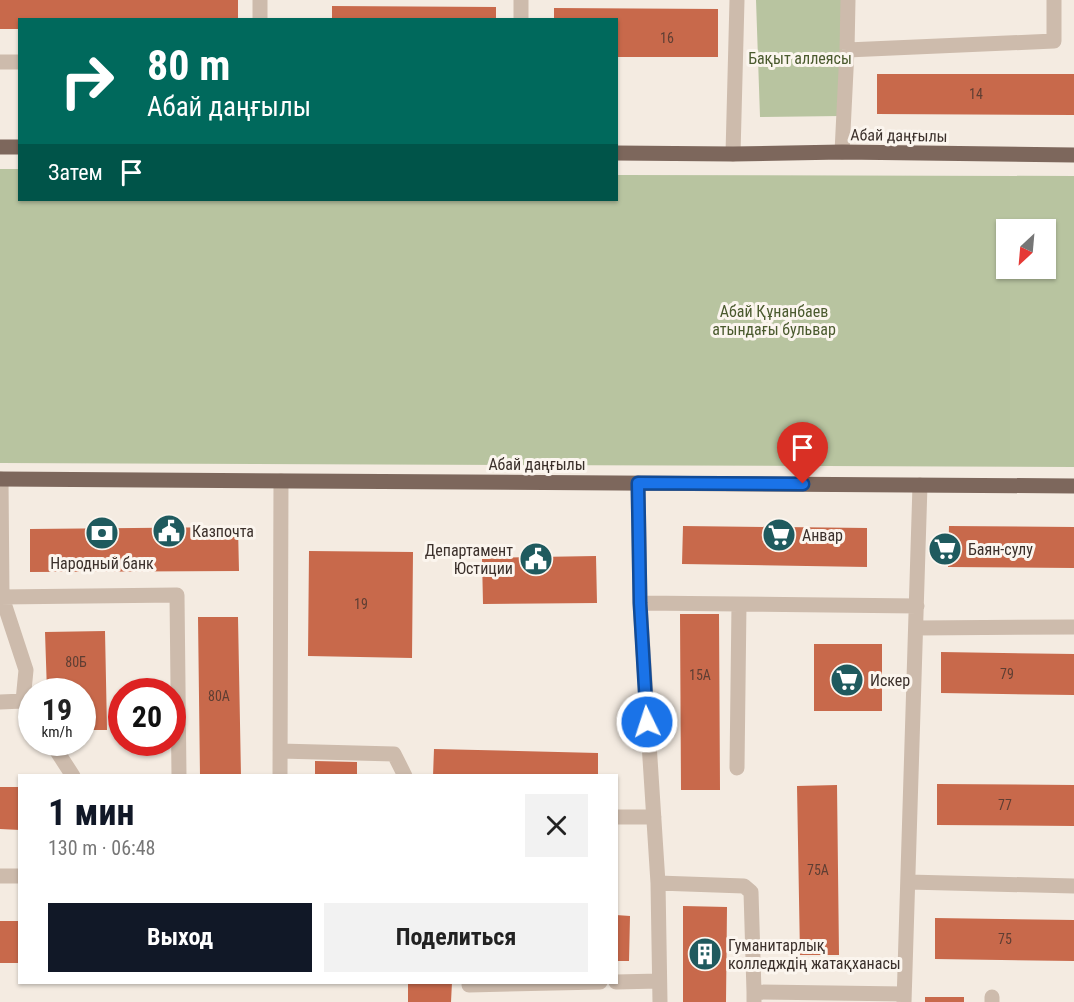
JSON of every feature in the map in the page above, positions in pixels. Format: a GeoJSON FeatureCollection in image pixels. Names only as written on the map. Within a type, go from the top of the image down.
{"type":"FeatureCollection","features":[{"type":"Feature","properties":{"kind":"main road"},"geometry":{"type":"LineString","coordinates":[[0,147],[18,147]]}},
{"type":"Feature","properties":{"kind":"main road","name":"Абай даңғылы"},"geometry":{"type":"LineString","coordinates":[[618,153],[842,152],[1074,155]]}},
{"type":"Feature","properties":{"kind":"main road","name":"Абай даңғылы"},"geometry":{"type":"LineString","coordinates":[[0,479],[1074,486]]}},
{"type":"Feature","properties":{"kind":"lane"},"geometry":{"type":"LineString","coordinates":[[260,0],[260,18]]}},
{"type":"Feature","properties":{"kind":"lane"},"geometry":{"type":"LineString","coordinates":[[521,0],[521,18]]}},
{"type":"Feature","properties":{"kind":"lane"},"geometry":{"type":"LineString","coordinates":[[733,153],[737,0]]}},
{"type":"Feature","properties":{"kind":"lane"},"geometry":{"type":"LineString","coordinates":[[842,152],[848,0]]}},
{"type":"Feature","properties":{"kind":"lane"},"geometry":{"type":"LineString","coordinates":[[847,50],[1054,40],[1054,0]]}},
{"type":"Feature","properties":{"kind":"lane"},"geometry":{"type":"LineString","coordinates":[[0,62],[18,62]]}},
{"type":"Feature","properties":{"kind":"lane"},"geometry":{"type":"LineString","coordinates":[[0,479],[1,597],[26,670],[26,678]]}},
{"type":"Feature","properties":{"kind":"lane"},"geometry":{"type":"LineString","coordinates":[[280,774],[281,481]]}},
{"type":"Feature","properties":{"kind":"lane"},"geometry":{"type":"LineString","coordinates":[[638,483],[640,603],[658,883],[660,1002]]}},
{"type":"Feature","properties":{"kind":"lane"},"geometry":{"type":"LineString","coordinates":[[658,883],[744,886],[751,892],[754,997],[904,998],[920,485]]}},
{"type":"Feature","properties":{"kind":"lane"},"geometry":{"type":"LineString","coordinates":[[1,597],[177,595],[179,774]]}},
{"type":"Feature","properties":{"kind":"lane"},"geometry":{"type":"LineString","coordinates":[[640,603],[917,606]]}},
{"type":"Feature","properties":{"kind":"lane"},"geometry":{"type":"LineString","coordinates":[[737,768],[739,604]]}},
{"type":"Feature","properties":{"kind":"lane"},"geometry":{"type":"LineString","coordinates":[[916,628],[1074,627]]}},
{"type":"Feature","properties":{"kind":"lane"},"geometry":{"type":"LineString","coordinates":[[0,702],[18,706]]}},
{"type":"Feature","properties":{"kind":"lane"},"geometry":{"type":"LineString","coordinates":[[280,751],[394,754],[404,774]]}},
{"type":"Feature","properties":{"kind":"lane"},"geometry":{"type":"LineString","coordinates":[[60,756],[72,774]]}},
{"type":"Feature","properties":{"kind":"lane"},"geometry":{"type":"LineString","coordinates":[[618,817],[654,817]]}},
{"type":"Feature","properties":{"kind":"lane"},"geometry":{"type":"LineString","coordinates":[[0,876],[18,876]]}},
{"type":"Feature","properties":{"kind":"lane"},"geometry":{"type":"LineString","coordinates":[[908,882],[1074,886]]}},
{"type":"Feature","properties":{"kind":"lane"},"geometry":{"type":"LineString","coordinates":[[618,982],[659,981]]}},
{"type":"Feature","properties":{"kind":"lane"},"geometry":{"type":"LineString","coordinates":[[469,985],[513,984]]}},
{"type":"Feature","properties":{"kind":"green space","name":"Бақыт аллеясы"},"geometry":{"type":"Polygon","coordinates":[[[756,0],[843,0],[841,116],[760,117],[756,0]]]}},
{"type":"Feature","properties":{"kind":"green space","name":"Абай Құнанбаев атындағы бульвар"},"geometry":{"type":"Polygon","coordinates":[[[0,169],[18,169],[18,201],[618,201],[618,175],[1074,176],[1074,467],[0,463],[0,169]]]}},
{"type":"Feature","properties":{"kind":"building"},"geometry":{"type":"Polygon","coordinates":[[[0,0],[238,0],[238,18],[18,18],[18,29],[0,29],[0,0]]]}},
{"type":"Feature","properties":{"kind":"building"},"geometry":{"type":"Polygon","coordinates":[[[332,6],[496,7],[496,18],[332,18],[332,6]]]}},
{"type":"Feature","properties":{"kind":"building"},"geometry":{"type":"Polygon","coordinates":[[[554,8],[718,9],[718,57],[618,57],[618,18],[554,18],[554,8]]]}},
{"type":"Feature","properties":{"kind":"building"},"geometry":{"type":"Polygon","coordinates":[[[877,74],[1074,74],[1074,115],[877,114],[877,74]]]}},
{"type":"Feature","properties":{"kind":"building"},"geometry":{"type":"Polygon","coordinates":[[[683,526],[867,528],[867,567],[682,564],[683,526]]]}},
{"type":"Feature","properties":{"kind":"building"},"geometry":{"type":"Polygon","coordinates":[[[949,526],[1074,527],[1074,568],[948,567],[949,526]]]}},
{"type":"Feature","properties":{"kind":"building"},"geometry":{"type":"Polygon","coordinates":[[[238,527],[239,571],[30,572],[30,529],[238,527]]]}},
{"type":"Feature","properties":{"kind":"building"},"geometry":{"type":"Polygon","coordinates":[[[309,551],[413,552],[412,658],[308,656],[309,551]]]}},
{"type":"Feature","properties":{"kind":"building"},"geometry":{"type":"Polygon","coordinates":[[[596,556],[597,603],[483,604],[482,558],[596,556]]]}},
{"type":"Feature","properties":{"kind":"building"},"geometry":{"type":"Polygon","coordinates":[[[680,614],[719,614],[720,790],[681,790],[680,614]]]}},
{"type":"Feature","properties":{"kind":"building"},"geometry":{"type":"Polygon","coordinates":[[[198,617],[238,617],[241,774],[200,774],[198,617]]]}},
{"type":"Feature","properties":{"kind":"building"},"geometry":{"type":"Polygon","coordinates":[[[105,631],[107,730],[96,730],[96,678],[47,678],[45,632],[105,631]]]}},
{"type":"Feature","properties":{"kind":"building"},"geometry":{"type":"Polygon","coordinates":[[[814,644],[882,644],[882,711],[814,711],[814,644]]]}},
{"type":"Feature","properties":{"kind":"building"},"geometry":{"type":"Polygon","coordinates":[[[941,652],[1074,654],[1074,695],[941,693],[941,652]]]}},
{"type":"Feature","properties":{"kind":"building"},"geometry":{"type":"Polygon","coordinates":[[[434,749],[598,753],[598,774],[433,774],[434,749]]]}},
{"type":"Feature","properties":{"kind":"building"},"geometry":{"type":"Polygon","coordinates":[[[315,761],[357,762],[357,774],[315,774],[315,761]]]}},
{"type":"Feature","properties":{"kind":"building"},"geometry":{"type":"Polygon","coordinates":[[[937,784],[1074,785],[1074,826],[937,825],[937,784]]]}},
{"type":"Feature","properties":{"kind":"building"},"geometry":{"type":"Polygon","coordinates":[[[837,785],[839,955],[800,955],[797,786],[837,785]]]}},
{"type":"Feature","properties":{"kind":"building"},"geometry":{"type":"Polygon","coordinates":[[[0,787],[18,787],[18,830],[0,829],[0,787]]]}},
{"type":"Feature","properties":{"kind":"building","name":"Гуманитарлық колледждің жатақханасы"},"geometry":{"type":"Polygon","coordinates":[[[683,906],[727,907],[726,1002],[683,1002],[683,906]]]}},
{"type":"Feature","properties":{"kind":"building"},"geometry":{"type":"Polygon","coordinates":[[[618,915],[630,916],[629,961],[618,961],[618,915]]]}},
{"type":"Feature","properties":{"kind":"building"},"geometry":{"type":"Polygon","coordinates":[[[935,918],[1074,920],[1074,961],[935,959],[935,918]]]}},
{"type":"Feature","properties":{"kind":"building"},"geometry":{"type":"Polygon","coordinates":[[[0,921],[18,921],[18,963],[0,963],[0,921]]]}},
{"type":"Feature","properties":{"kind":"building"},"geometry":{"type":"Polygon","coordinates":[[[408,984],[452,984],[451,1002],[408,1002],[408,984]]]}},
{"type":"Feature","properties":{"kind":"building"},"geometry":{"type":"Polygon","coordinates":[[[925,997],[964,997],[964,1002],[925,1002],[925,997]]]}},
{"type":"Feature","properties":{"kind":"place","name":"Казпочта"},"geometry":{"type":"Point","coordinates":[169,531]}},
{"type":"Feature","properties":{"kind":"place","name":"Народный банк"},"geometry":{"type":"Point","coordinates":[102,533]}},
{"type":"Feature","properties":{"kind":"place","name":"Анвар"},"geometry":{"type":"Point","coordinates":[779,535]}},
{"type":"Feature","properties":{"kind":"place","name":"Баян-сулу"},"geometry":{"type":"Point","coordinates":[945,549]}},
{"type":"Feature","properties":{"kind":"place","name":"Департамент Юстиции"},"geometry":{"type":"Point","coordinates":[536,559]}},
{"type":"Feature","properties":{"kind":"place","name":"Искер"},"geometry":{"type":"Point","coordinates":[847,680]}},
{"type":"Feature","properties":{"kind":"place","name":"Гуманитарлық колледждің жатақханасы"},"geometry":{"type":"Point","coordinates":[705,954]}},
{"type":"Feature","properties":{"kind":"route"},"geometry":{"type":"LineString","coordinates":[[647,722],[640,603],[638,483],[803,484]]}}]}
